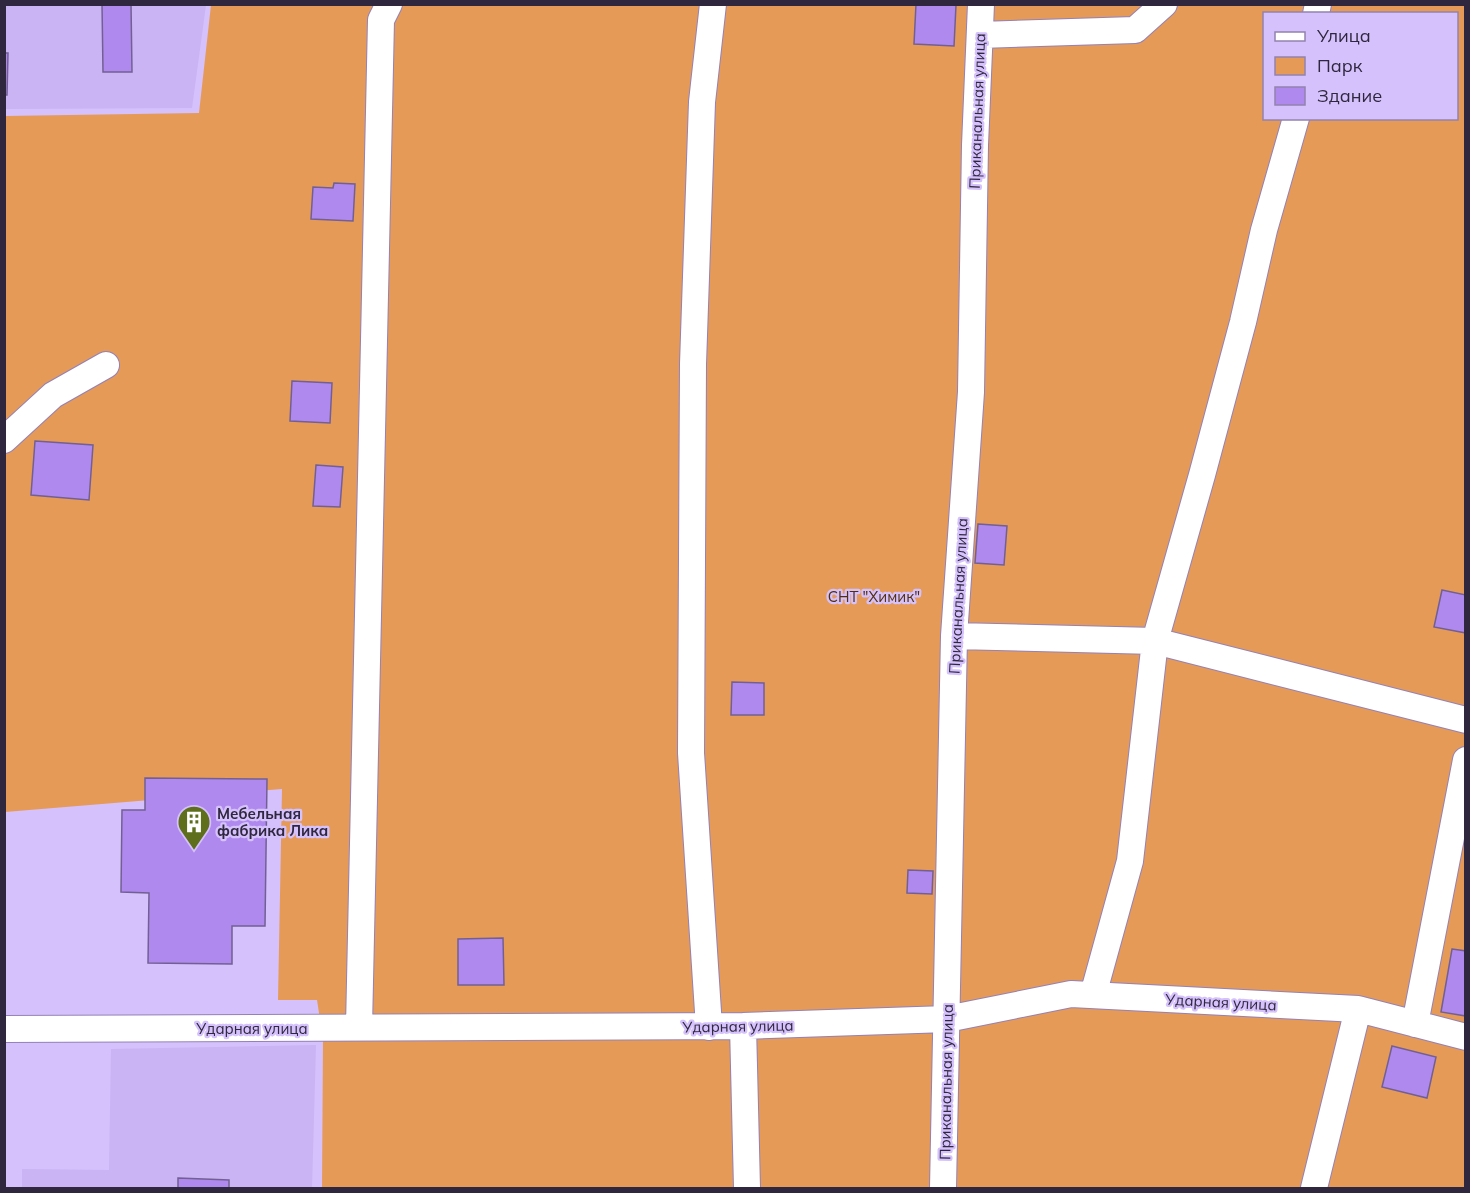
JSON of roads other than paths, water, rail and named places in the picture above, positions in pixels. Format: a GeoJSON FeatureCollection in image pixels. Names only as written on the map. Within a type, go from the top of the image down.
{"type":"FeatureCollection","features":[{"type":"Feature","properties":{"kind":"street"},"geometry":{"type":"LineString","coordinates":[[359,1027],[381,20],[389,4]]}},
{"type":"Feature","properties":{"kind":"street"},"geometry":{"type":"LineString","coordinates":[[709,1027],[691,753],[691,659],[693,340],[702,102],[713,4]]}},
{"type":"Feature","properties":{"kind":"street","name":"Приканальная улица"},"geometry":{"type":"LineString","coordinates":[[943,1188],[954,636],[971,392],[975,145],[981,4]]}},
{"type":"Feature","properties":{"kind":"street"},"geometry":{"type":"LineString","coordinates":[[980,35],[1135,30],[1164,4]]}},
{"type":"Feature","properties":{"kind":"street"},"geometry":{"type":"LineString","coordinates":[[1093,995],[1130,861],[1155,641],[1202,476],[1243,322],[1264,230],[1295,120]]}},
{"type":"Feature","properties":{"kind":"street"},"geometry":{"type":"LineString","coordinates":[[4,440],[53,396],[106,364]]}},
{"type":"Feature","properties":{"kind":"street"},"geometry":{"type":"LineString","coordinates":[[954,636],[1155,641],[1466,720]]}},
{"type":"Feature","properties":{"kind":"street"},"geometry":{"type":"LineString","coordinates":[[1415,1024],[1466,760]]}},
{"type":"Feature","properties":{"kind":"street","name":"Ударная улица"},"geometry":{"type":"LineString","coordinates":[[4,1029],[743,1026],[947,1019],[1071,994],[1358,1009],[1466,1037]]}},
{"type":"Feature","properties":{"kind":"street"},"geometry":{"type":"LineString","coordinates":[[1314,1188],[1358,1009]]}},
{"type":"Feature","properties":{"kind":"street"},"geometry":{"type":"LineString","coordinates":[[743,1026],[747,1188]]}},
{"type":"Feature","properties":{"kind":"place","name":"Мебельная фабрика Лика"},"geometry":{"type":"Point","coordinates":[194,851]}},
{"type":"Feature","properties":{"kind":"park label","name":"СНТ \"Химик\""},"geometry":{"type":"Point","coordinates":[874,596]}}]}
